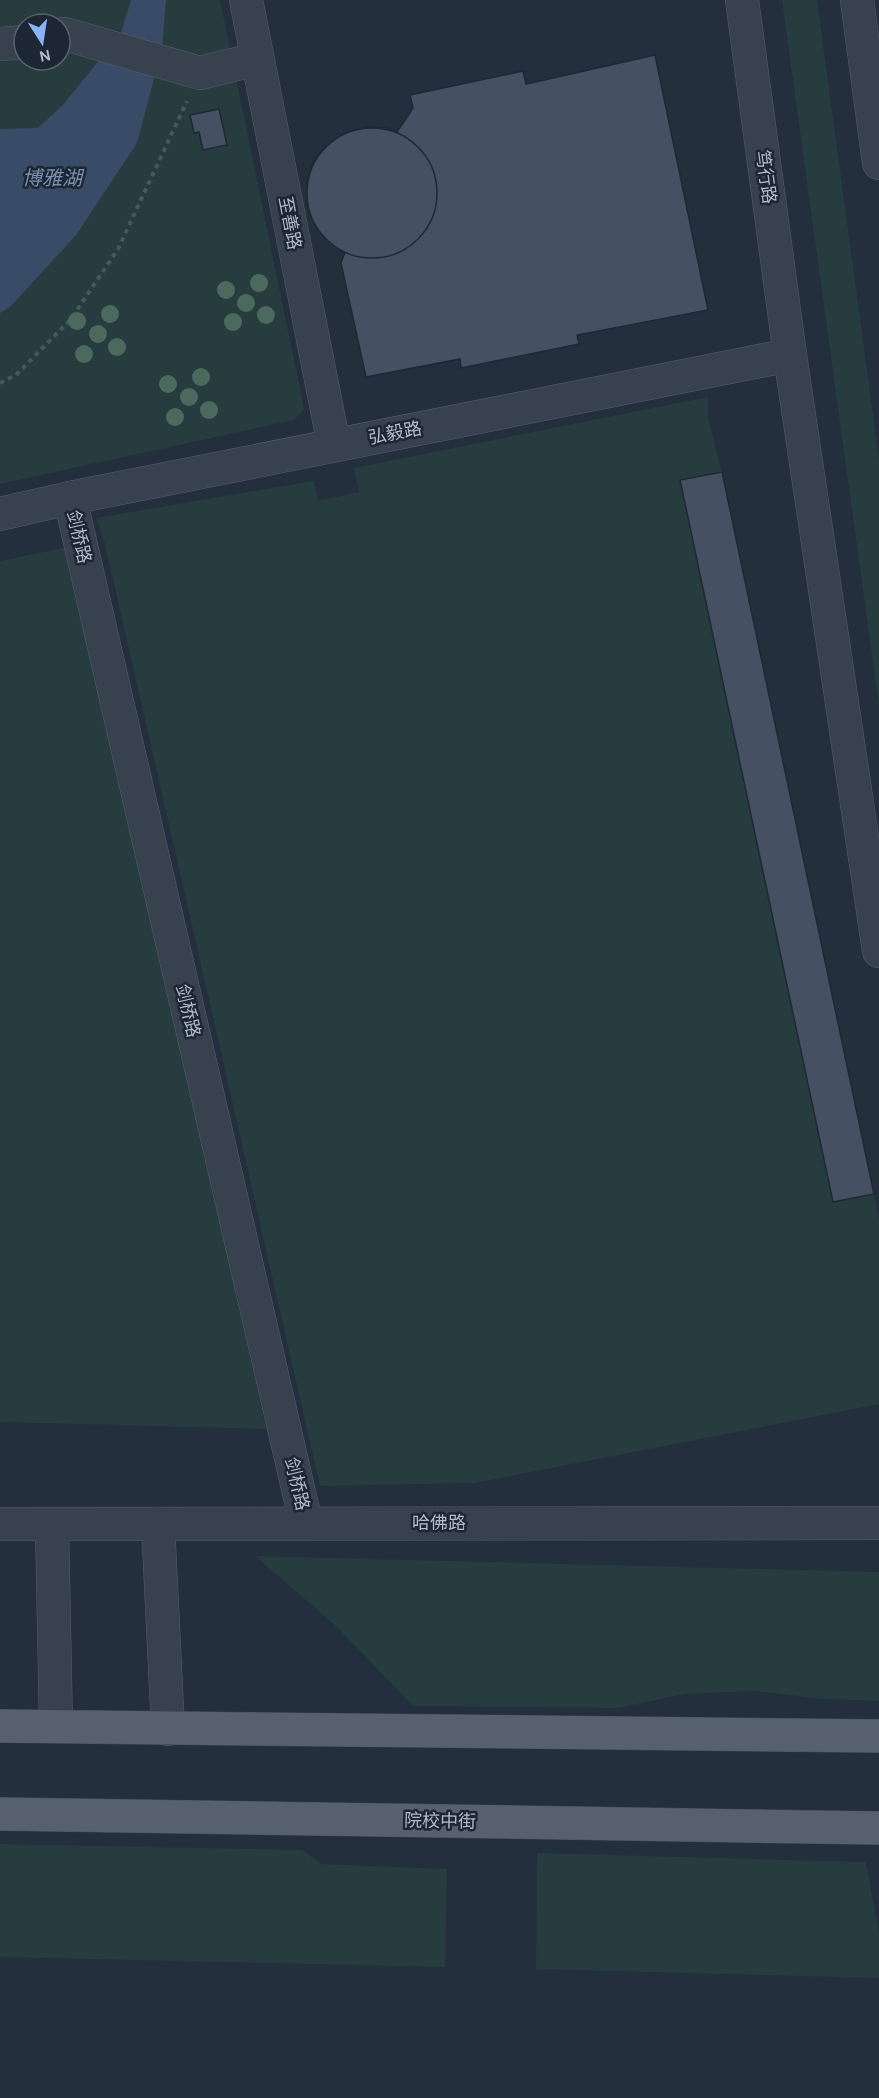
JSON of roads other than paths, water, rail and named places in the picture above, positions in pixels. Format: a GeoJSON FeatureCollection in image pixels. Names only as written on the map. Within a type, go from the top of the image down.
{"type":"FeatureCollection","features":[{"type":"Feature","properties":{"kind":"main road"},"geometry":{"type":"LineString","coordinates":[[0,1726],[879,1736]]}},
{"type":"Feature","properties":{"kind":"main road","name":"院校中街"},"geometry":{"type":"LineString","coordinates":[[0,1814],[879,1828]]}},
{"type":"Feature","properties":{"kind":"street","name":"至善路"},"geometry":{"type":"LineString","coordinates":[[246,0],[334,445]]}},
{"type":"Feature","properties":{"kind":"street","name":"笃行路"},"geometry":{"type":"LineString","coordinates":[[742,0],[790,355],[879,951]]}},
{"type":"Feature","properties":{"kind":"street"},"geometry":{"type":"LineString","coordinates":[[857,0],[879,163]]}},
{"type":"Feature","properties":{"kind":"street"},"geometry":{"type":"LineString","coordinates":[[72,38],[200,74],[257,59]]}},
{"type":"Feature","properties":{"kind":"street","name":"弘毅路"},"geometry":{"type":"LineString","coordinates":[[0,514],[70,498],[790,355]]}},
{"type":"Feature","properties":{"kind":"street","name":"剑桥路"},"geometry":{"type":"LineString","coordinates":[[70,498],[306,1523]]}},
{"type":"Feature","properties":{"kind":"street","name":"哈佛路"},"geometry":{"type":"LineString","coordinates":[[0,1524],[879,1523]]}},
{"type":"Feature","properties":{"kind":"street"},"geometry":{"type":"LineString","coordinates":[[158,1524],[168,1729]]}},
{"type":"Feature","properties":{"kind":"street"},"geometry":{"type":"LineString","coordinates":[[52,1525],[56,1726]]}},
{"type":"Feature","properties":{"kind":"water","name":"博雅湖"},"geometry":{"type":"Polygon","coordinates":[[[131,0],[166,0],[162,48],[137,143],[76,235],[11,306],[0,313],[0,129],[38,128],[63,105],[121,33],[131,0]]]}}]}
